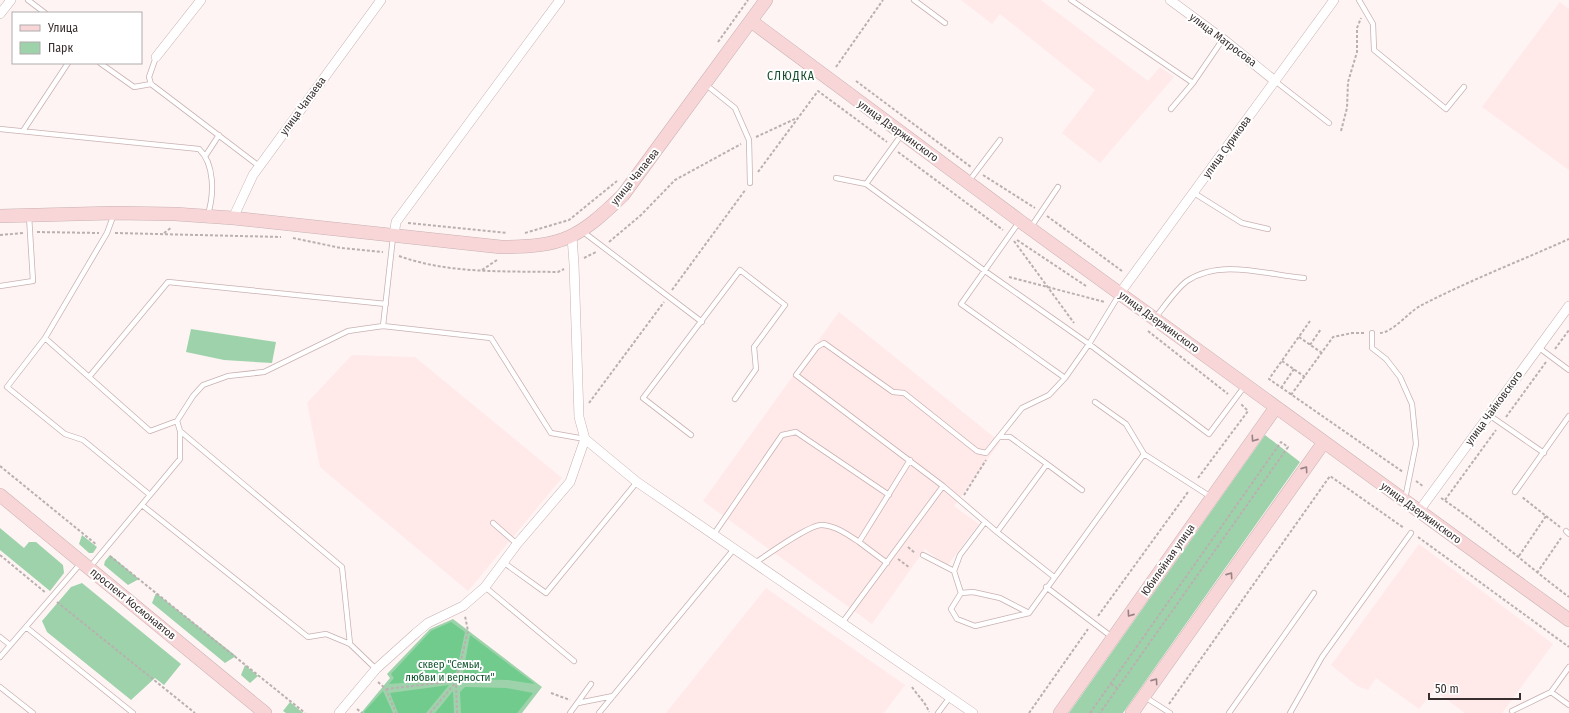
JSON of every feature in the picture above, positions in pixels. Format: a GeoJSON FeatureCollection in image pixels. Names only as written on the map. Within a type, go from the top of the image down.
{"type":"FeatureCollection","features":[{"type":"Feature","properties":{"kind":"main road","name":"улица Чапаева"},"geometry":{"type":"LineString","coordinates":[[0,216],[114,213],[208,216],[395,229],[501,247],[532,247],[548,244],[577,234],[600,217],[623,195],[766,0]]}},
{"type":"Feature","properties":{"kind":"main road","name":"улица Дзержинского"},"geometry":{"type":"LineString","coordinates":[[751,22],[1025,224],[1117,299],[1155,319],[1569,620]]}},
{"type":"Feature","properties":{"kind":"main road","name":"Юбилейная улица"},"geometry":{"type":"LineString","coordinates":[[1060,713],[1276,407]]}},
{"type":"Feature","properties":{"kind":"main road"},"geometry":{"type":"LineString","coordinates":[[1132,713],[1324,442]]}},
{"type":"Feature","properties":{"kind":"main road","name":"проспект Космонавтов"},"geometry":{"type":"LineString","coordinates":[[0,495],[265,713]]}},
{"type":"Feature","properties":{"kind":"street"},"geometry":{"type":"LineString","coordinates":[[0,14],[12,0]]}},
{"type":"Feature","properties":{"kind":"street"},"geometry":{"type":"LineString","coordinates":[[156,58],[201,0]]}},
{"type":"Feature","properties":{"kind":"street","name":"улица Чапаева"},"geometry":{"type":"LineString","coordinates":[[233,218],[253,175],[259,166],[381,0]]}},
{"type":"Feature","properties":{"kind":"street"},"geometry":{"type":"LineString","coordinates":[[395,229],[560,0]]}},
{"type":"Feature","properties":{"kind":"street","name":"улица Матросова"},"geometry":{"type":"LineString","coordinates":[[1170,0],[1224,39],[1275,81]]}},
{"type":"Feature","properties":{"kind":"street","name":"улица Сурикова"},"geometry":{"type":"LineString","coordinates":[[1117,299],[1334,0]]}},
{"type":"Feature","properties":{"kind":"street"},"geometry":{"type":"LineString","coordinates":[[338,713],[376,669],[428,623],[463,606],[485,587],[517,544],[570,482],[585,439],[579,417],[574,264],[577,234]]}},
{"type":"Feature","properties":{"kind":"street","name":"улица Чайковского"},"geometry":{"type":"LineString","coordinates":[[1419,511],[1569,306]]}},
{"type":"Feature","properties":{"kind":"street"},"geometry":{"type":"LineString","coordinates":[[585,439],[637,482],[973,713]]}},
{"type":"Feature","properties":{"kind":"lane"},"geometry":{"type":"LineString","coordinates":[[28,0],[44,12]]}},
{"type":"Feature","properties":{"kind":"lane"},"geometry":{"type":"LineString","coordinates":[[914,0],[945,23]]}},
{"type":"Feature","properties":{"kind":"lane"},"geometry":{"type":"LineString","coordinates":[[1071,0],[1193,83]]}},
{"type":"Feature","properties":{"kind":"lane"},"geometry":{"type":"LineString","coordinates":[[1359,0],[1373,24],[1374,50],[1446,109],[1464,87]]}},
{"type":"Feature","properties":{"kind":"lane"},"geometry":{"type":"LineString","coordinates":[[1171,110],[1193,83],[1224,39]]}},
{"type":"Feature","properties":{"kind":"lane"},"geometry":{"type":"LineString","coordinates":[[156,58],[149,77],[151,84],[259,166]]}},
{"type":"Feature","properties":{"kind":"lane"},"geometry":{"type":"LineString","coordinates":[[23,131],[67,64]]}},
{"type":"Feature","properties":{"kind":"lane"},"geometry":{"type":"LineString","coordinates":[[101,64],[134,87],[151,84]]}},
{"type":"Feature","properties":{"kind":"lane"},"geometry":{"type":"LineString","coordinates":[[1275,81],[1329,122]]}},
{"type":"Feature","properties":{"kind":"lane"},"geometry":{"type":"LineString","coordinates":[[705,84],[735,108],[749,140],[750,183]]}},
{"type":"Feature","properties":{"kind":"lane"},"geometry":{"type":"LineString","coordinates":[[0,129],[199,149],[206,155],[211,175],[212,203],[208,216]]}},
{"type":"Feature","properties":{"kind":"lane"},"geometry":{"type":"LineString","coordinates":[[866,184],[903,134]]}},
{"type":"Feature","properties":{"kind":"lane"},"geometry":{"type":"LineString","coordinates":[[206,155],[219,136]]}},
{"type":"Feature","properties":{"kind":"lane"},"geometry":{"type":"LineString","coordinates":[[968,182],[1000,140]]}},
{"type":"Feature","properties":{"kind":"lane"},"geometry":{"type":"LineString","coordinates":[[836,178],[866,184],[985,271],[1089,344],[1209,434],[1245,385]]}},
{"type":"Feature","properties":{"kind":"lane"},"geometry":{"type":"LineString","coordinates":[[1058,187],[1041,212],[1010,235],[961,304],[1065,378]]}},
{"type":"Feature","properties":{"kind":"lane"},"geometry":{"type":"LineString","coordinates":[[1194,194],[1242,223],[1268,229]]}},
{"type":"Feature","properties":{"kind":"lane"},"geometry":{"type":"LineString","coordinates":[[114,213],[107,233],[45,338],[7,387],[65,434],[83,440],[150,495]]}},
{"type":"Feature","properties":{"kind":"lane"},"geometry":{"type":"LineString","coordinates":[[0,286],[33,281],[29,215]]}},
{"type":"Feature","properties":{"kind":"lane"},"geometry":{"type":"LineString","coordinates":[[383,326],[395,229]]}},
{"type":"Feature","properties":{"kind":"lane"},"geometry":{"type":"LineString","coordinates":[[577,234],[603,248],[702,322]]}},
{"type":"Feature","properties":{"kind":"lane"},"geometry":{"type":"LineString","coordinates":[[691,434],[643,398],[740,270],[785,305],[754,347],[756,369],[735,399]]}},
{"type":"Feature","properties":{"kind":"lane"},"geometry":{"type":"LineString","coordinates":[[1155,319],[1186,281],[1199,274],[1218,270],[1244,270],[1304,278]]}},
{"type":"Feature","properties":{"kind":"lane"},"geometry":{"type":"LineString","coordinates":[[89,377],[168,282],[386,304]]}},
{"type":"Feature","properties":{"kind":"lane"},"geometry":{"type":"LineString","coordinates":[[1054,577],[910,460],[796,375],[817,347],[824,343],[893,392],[904,393],[977,451],[986,453],[1022,408],[1049,396],[1065,378],[1089,344],[1117,299]]}},
{"type":"Feature","properties":{"kind":"lane"},"geometry":{"type":"LineString","coordinates":[[45,338],[150,431],[177,421],[193,396],[203,385],[228,376],[264,372],[348,331],[383,326],[490,338],[551,433],[585,439]]}},
{"type":"Feature","properties":{"kind":"lane"},"geometry":{"type":"LineString","coordinates":[[1372,333],[1372,348],[1386,359],[1400,377],[1412,404],[1416,444],[1405,501]]}},
{"type":"Feature","properties":{"kind":"lane"},"geometry":{"type":"LineString","coordinates":[[1538,347],[1569,370]]}},
{"type":"Feature","properties":{"kind":"lane"},"geometry":{"type":"LineString","coordinates":[[1095,402],[1126,424],[1144,454],[1212,498]]}},
{"type":"Feature","properties":{"kind":"lane"},"geometry":{"type":"LineString","coordinates":[[1489,415],[1544,453]]}},
{"type":"Feature","properties":{"kind":"lane"},"geometry":{"type":"LineString","coordinates":[[1515,492],[1569,416]]}},
{"type":"Feature","properties":{"kind":"lane"},"geometry":{"type":"LineString","coordinates":[[0,657],[52,597],[85,565],[104,551],[180,459],[180,431],[177,421]]}},
{"type":"Feature","properties":{"kind":"lane"},"geometry":{"type":"LineString","coordinates":[[180,431],[342,567],[350,644]]}},
{"type":"Feature","properties":{"kind":"lane"},"geometry":{"type":"LineString","coordinates":[[714,534],[782,435],[796,432],[889,495]]}},
{"type":"Feature","properties":{"kind":"lane"},"geometry":{"type":"LineString","coordinates":[[999,437],[1010,437],[1082,490]]}},
{"type":"Feature","properties":{"kind":"lane"},"geometry":{"type":"LineString","coordinates":[[985,522],[960,555],[954,571],[961,593],[951,609],[957,619],[975,626],[1029,613],[1046,587],[1144,454]]}},
{"type":"Feature","properties":{"kind":"lane"},"geometry":{"type":"LineString","coordinates":[[858,542],[910,460]]}},
{"type":"Feature","properties":{"kind":"lane"},"geometry":{"type":"LineString","coordinates":[[997,532],[1047,464]]}},
{"type":"Feature","properties":{"kind":"lane"},"geometry":{"type":"LineString","coordinates":[[503,562],[546,593],[637,482]]}},
{"type":"Feature","properties":{"kind":"lane"},"geometry":{"type":"LineString","coordinates":[[842,624],[943,486]]}},
{"type":"Feature","properties":{"kind":"lane"},"geometry":{"type":"LineString","coordinates":[[142,505],[308,637],[326,634],[350,644],[376,669]]}},
{"type":"Feature","properties":{"kind":"lane"},"geometry":{"type":"LineString","coordinates":[[493,523],[517,544]]}},
{"type":"Feature","properties":{"kind":"lane"},"geometry":{"type":"LineString","coordinates":[[755,563],[806,531],[821,525],[842,530],[887,563]]}},
{"type":"Feature","properties":{"kind":"lane"},"geometry":{"type":"LineString","coordinates":[[1290,713],[1322,657],[1411,533]]}},
{"type":"Feature","properties":{"kind":"lane"},"geometry":{"type":"LineString","coordinates":[[599,713],[734,549]]}},
{"type":"Feature","properties":{"kind":"lane"},"geometry":{"type":"LineString","coordinates":[[923,555],[954,571]]}},
{"type":"Feature","properties":{"kind":"lane"},"geometry":{"type":"LineString","coordinates":[[485,587],[574,661]]}},
{"type":"Feature","properties":{"kind":"lane"},"geometry":{"type":"LineString","coordinates":[[1046,587],[1113,638]]}},
{"type":"Feature","properties":{"kind":"lane"},"geometry":{"type":"LineString","coordinates":[[961,593],[973,592],[1000,598],[1029,613]]}},
{"type":"Feature","properties":{"kind":"lane"},"geometry":{"type":"LineString","coordinates":[[1229,713],[1314,593]]}},
{"type":"Feature","properties":{"kind":"lane"},"geometry":{"type":"LineString","coordinates":[[26,627],[133,713]]}},
{"type":"Feature","properties":{"kind":"lane"},"geometry":{"type":"LineString","coordinates":[[0,637],[10,645]]}},
{"type":"Feature","properties":{"kind":"lane"},"geometry":{"type":"LineString","coordinates":[[1512,712],[1551,692],[1569,667]]}},
{"type":"Feature","properties":{"kind":"lane"},"geometry":{"type":"LineString","coordinates":[[570,713],[591,684]]}},
{"type":"Feature","properties":{"kind":"lane"},"geometry":{"type":"LineString","coordinates":[[0,686],[33,713]]}},
{"type":"Feature","properties":{"kind":"lane"},"geometry":{"type":"LineString","coordinates":[[1551,692],[1569,705]]}},
{"type":"Feature","properties":{"kind":"lane"},"geometry":{"type":"LineString","coordinates":[[578,703],[614,696]]}},
{"type":"Feature","properties":{"kind":"lane"},"geometry":{"type":"LineString","coordinates":[[1144,696],[1170,713]]}},
{"type":"Feature","properties":{"kind":"lane"},"geometry":{"type":"LineString","coordinates":[[938,713],[950,697]]}},
{"type":"Feature","properties":{"kind":"path"},"geometry":{"type":"LineString","coordinates":[[716,45],[748,0]]}},
{"type":"Feature","properties":{"kind":"path"},"geometry":{"type":"LineString","coordinates":[[841,71],[835,66],[883,0]]}},
{"type":"Feature","properties":{"kind":"path"},"geometry":{"type":"LineString","coordinates":[[1341,131],[1347,108],[1348,82],[1357,52],[1357,28],[1364,7]]}},
{"type":"Feature","properties":{"kind":"path"},"geometry":{"type":"LineString","coordinates":[[854,80],[977,171],[1041,212],[1131,278]]}},
{"type":"Feature","properties":{"kind":"path"},"geometry":{"type":"LineString","coordinates":[[579,417],[818,91],[1010,235],[1088,287]]}},
{"type":"Feature","properties":{"kind":"path"},"geometry":{"type":"LineString","coordinates":[[0,235],[30,232],[287,237],[341,248],[391,253],[422,264],[482,270],[558,272],[603,248],[641,215],[675,180],[749,140],[798,118]]}},
{"type":"Feature","properties":{"kind":"path"},"geometry":{"type":"LineString","coordinates":[[523,233],[569,220],[617,180]]}},
{"type":"Feature","properties":{"kind":"path"},"geometry":{"type":"LineString","coordinates":[[164,234],[172,227]]}},
{"type":"Feature","properties":{"kind":"path"},"geometry":{"type":"LineString","coordinates":[[395,229],[510,233]]}},
{"type":"Feature","properties":{"kind":"path"},"geometry":{"type":"LineString","coordinates":[[1010,235],[1076,325]]}},
{"type":"Feature","properties":{"kind":"path"},"geometry":{"type":"LineString","coordinates":[[1292,395],[1333,337],[1352,333],[1384,333],[1414,309],[1444,294],[1569,239]]}},
{"type":"Feature","properties":{"kind":"path"},"geometry":{"type":"LineString","coordinates":[[482,270],[498,259]]}},
{"type":"Feature","properties":{"kind":"path"},"geometry":{"type":"LineString","coordinates":[[1006,276],[1049,288],[1117,299]]}},
{"type":"Feature","properties":{"kind":"path"},"geometry":{"type":"LineString","coordinates":[[1101,296],[1117,299]]}},
{"type":"Feature","properties":{"kind":"path"},"geometry":{"type":"LineString","coordinates":[[1310,321],[1269,379],[1445,500],[1519,556],[1537,573],[1569,597]]}},
{"type":"Feature","properties":{"kind":"path"},"geometry":{"type":"LineString","coordinates":[[1029,713],[1093,622],[1248,412],[1235,399],[1144,328]]}},
{"type":"Feature","properties":{"kind":"path"},"geometry":{"type":"LineString","coordinates":[[1310,345],[1321,329]]}},
{"type":"Feature","properties":{"kind":"path"},"geometry":{"type":"LineString","coordinates":[[1445,500],[1569,330]]}},
{"type":"Feature","properties":{"kind":"path"},"geometry":{"type":"LineString","coordinates":[[1299,337],[1322,353]]}},
{"type":"Feature","properties":{"kind":"path"},"geometry":{"type":"LineString","coordinates":[[1282,361],[1305,377]]}},
{"type":"Feature","properties":{"kind":"path"},"geometry":{"type":"LineString","coordinates":[[1281,388],[1294,369]]}},
{"type":"Feature","properties":{"kind":"path"},"geometry":{"type":"LineString","coordinates":[[1090,713],[1281,442],[1288,447],[1100,713]]}},
{"type":"Feature","properties":{"kind":"path"},"geometry":{"type":"LineString","coordinates":[[960,501],[986,463],[986,453]]}},
{"type":"Feature","properties":{"kind":"path"},"geometry":{"type":"LineString","coordinates":[[0,466],[305,713]]}},
{"type":"Feature","properties":{"kind":"path"},"geometry":{"type":"LineString","coordinates":[[1165,710],[1330,476],[1569,647]]}},
{"type":"Feature","properties":{"kind":"path"},"geometry":{"type":"LineString","coordinates":[[1515,492],[1568,532],[1537,573]]}},
{"type":"Feature","properties":{"kind":"path"},"geometry":{"type":"LineString","coordinates":[[1519,556],[1546,516]]}},
{"type":"Feature","properties":{"kind":"path"},"geometry":{"type":"LineString","coordinates":[[902,543],[916,553]]}},
{"type":"Feature","properties":{"kind":"path"},"geometry":{"type":"LineString","coordinates":[[0,555],[195,713]]}},
{"type":"Feature","properties":{"kind":"path"},"geometry":{"type":"LineString","coordinates":[[893,555],[910,568]]}},
{"type":"Feature","properties":{"kind":"path"},"geometry":{"type":"LineString","coordinates":[[457,713],[456,681],[468,631],[463,606]]}},
{"type":"Feature","properties":{"kind":"path"},"geometry":{"type":"LineString","coordinates":[[370,676],[386,689],[396,713]]}},
{"type":"Feature","properties":{"kind":"path"},"geometry":{"type":"LineString","coordinates":[[386,689],[456,681]]}},
{"type":"Feature","properties":{"kind":"path"},"geometry":{"type":"LineString","coordinates":[[430,713],[456,681]]}},
{"type":"Feature","properties":{"kind":"path"},"geometry":{"type":"LineString","coordinates":[[1111,684],[1117,688]]}},
{"type":"Feature","properties":{"kind":"path"},"geometry":{"type":"LineString","coordinates":[[912,687],[920,700],[927,706],[930,713]]}},
{"type":"Feature","properties":{"kind":"path"},"geometry":{"type":"LineString","coordinates":[[551,694],[578,703]]}},
{"type":"Feature","properties":{"kind":"shaded area"},"geometry":{"type":"Polygon","coordinates":[[[961,0],[1041,0],[1148,81],[1160,67],[1174,77],[1100,163],[1062,133],[1095,90],[1000,14],[992,24],[961,0]]]}},
{"type":"Feature","properties":{"kind":"shaded area"},"geometry":{"type":"Polygon","coordinates":[[[1560,2],[1569,9],[1569,170],[1482,107],[1560,2]]]}},
{"type":"Feature","properties":{"kind":"shaded area"},"geometry":{"type":"Polygon","coordinates":[[[839,312],[1000,442],[954,506],[979,524],[947,566],[925,549],[872,624],[703,501],[839,312]]]}},
{"type":"Feature","properties":{"kind":"shaded area"},"geometry":{"type":"Polygon","coordinates":[[[352,355],[415,357],[562,478],[468,591],[320,467],[307,403],[352,355]]]}},
{"type":"Feature","properties":{"kind":"shaded area"},"geometry":{"type":"Polygon","coordinates":[[[1419,544],[1553,644],[1502,713],[1465,713],[1434,690],[1419,709],[1376,678],[1368,690],[1357,686],[1331,665],[1419,544]]]}},
{"type":"Feature","properties":{"kind":"shaded area"},"geometry":{"type":"Polygon","coordinates":[[[766,588],[905,685],[884,713],[666,713],[766,588]]]}},
{"type":"Feature","properties":{"kind":"green space"},"geometry":{"type":"Polygon","coordinates":[[[191,329],[276,342],[272,363],[224,360],[186,352],[191,329]]]}},
{"type":"Feature","properties":{"kind":"green space"},"geometry":{"type":"Polygon","coordinates":[[[1265,435],[1300,462],[1123,713],[1069,713],[1265,435]]]}},
{"type":"Feature","properties":{"kind":"green space"},"geometry":{"type":"Polygon","coordinates":[[[0,528],[24,548],[29,542],[36,542],[63,565],[64,573],[50,591],[0,550],[0,528]]]}},
{"type":"Feature","properties":{"kind":"green space"},"geometry":{"type":"Polygon","coordinates":[[[82,535],[97,547],[93,553],[89,553],[79,544],[82,535]]]}},
{"type":"Feature","properties":{"kind":"green space"},"geometry":{"type":"Polygon","coordinates":[[[110,555],[139,579],[128,585],[104,565],[105,561],[110,555]]]}},
{"type":"Feature","properties":{"kind":"green space"},"geometry":{"type":"Polygon","coordinates":[[[82,583],[181,664],[164,685],[155,678],[131,700],[47,632],[42,621],[71,587],[82,583]]]}},
{"type":"Feature","properties":{"kind":"green space"},"geometry":{"type":"Polygon","coordinates":[[[156,593],[236,656],[225,663],[152,603],[156,593]]]}},
{"type":"Feature","properties":{"kind":"green space","name":"сквер \"Семьи, любви и верности\""},"geometry":{"type":"Polygon","coordinates":[[[453,619],[542,687],[522,713],[361,713],[390,678],[387,674],[430,629],[453,619]]]}},
{"type":"Feature","properties":{"kind":"green space"},"geometry":{"type":"Polygon","coordinates":[[[451,622],[465,632],[456,674],[452,679],[389,684],[394,678],[391,674],[431,631],[451,622]]]}},
{"type":"Feature","properties":{"kind":"green space"},"geometry":{"type":"Polygon","coordinates":[[[470,635],[535,684],[508,680],[466,679],[463,673],[470,635]]]}},
{"type":"Feature","properties":{"kind":"green space"},"geometry":{"type":"Polygon","coordinates":[[[245,665],[258,676],[250,683],[241,675],[245,665]]]}},
{"type":"Feature","properties":{"kind":"green space"},"geometry":{"type":"Polygon","coordinates":[[[449,685],[426,713],[398,713],[390,693],[449,685]]]}},
{"type":"Feature","properties":{"kind":"green space"},"geometry":{"type":"Polygon","coordinates":[[[465,687],[506,688],[533,693],[517,713],[461,713],[460,692],[465,687]]]}},
{"type":"Feature","properties":{"kind":"green space"},"geometry":{"type":"Polygon","coordinates":[[[383,691],[393,713],[365,713],[364,712],[383,691]]]}},
{"type":"Feature","properties":{"kind":"green space"},"geometry":{"type":"Polygon","coordinates":[[[453,691],[454,713],[435,713],[453,691]]]}},
{"type":"Feature","properties":{"kind":"green space"},"geometry":{"type":"Polygon","coordinates":[[[290,702],[303,713],[286,713],[283,711],[290,702]]]}},
{"type":"Feature","properties":{"kind":"district","name":"СЛЮДКА"},"geometry":{"type":"Point","coordinates":[791,76]}}]}
